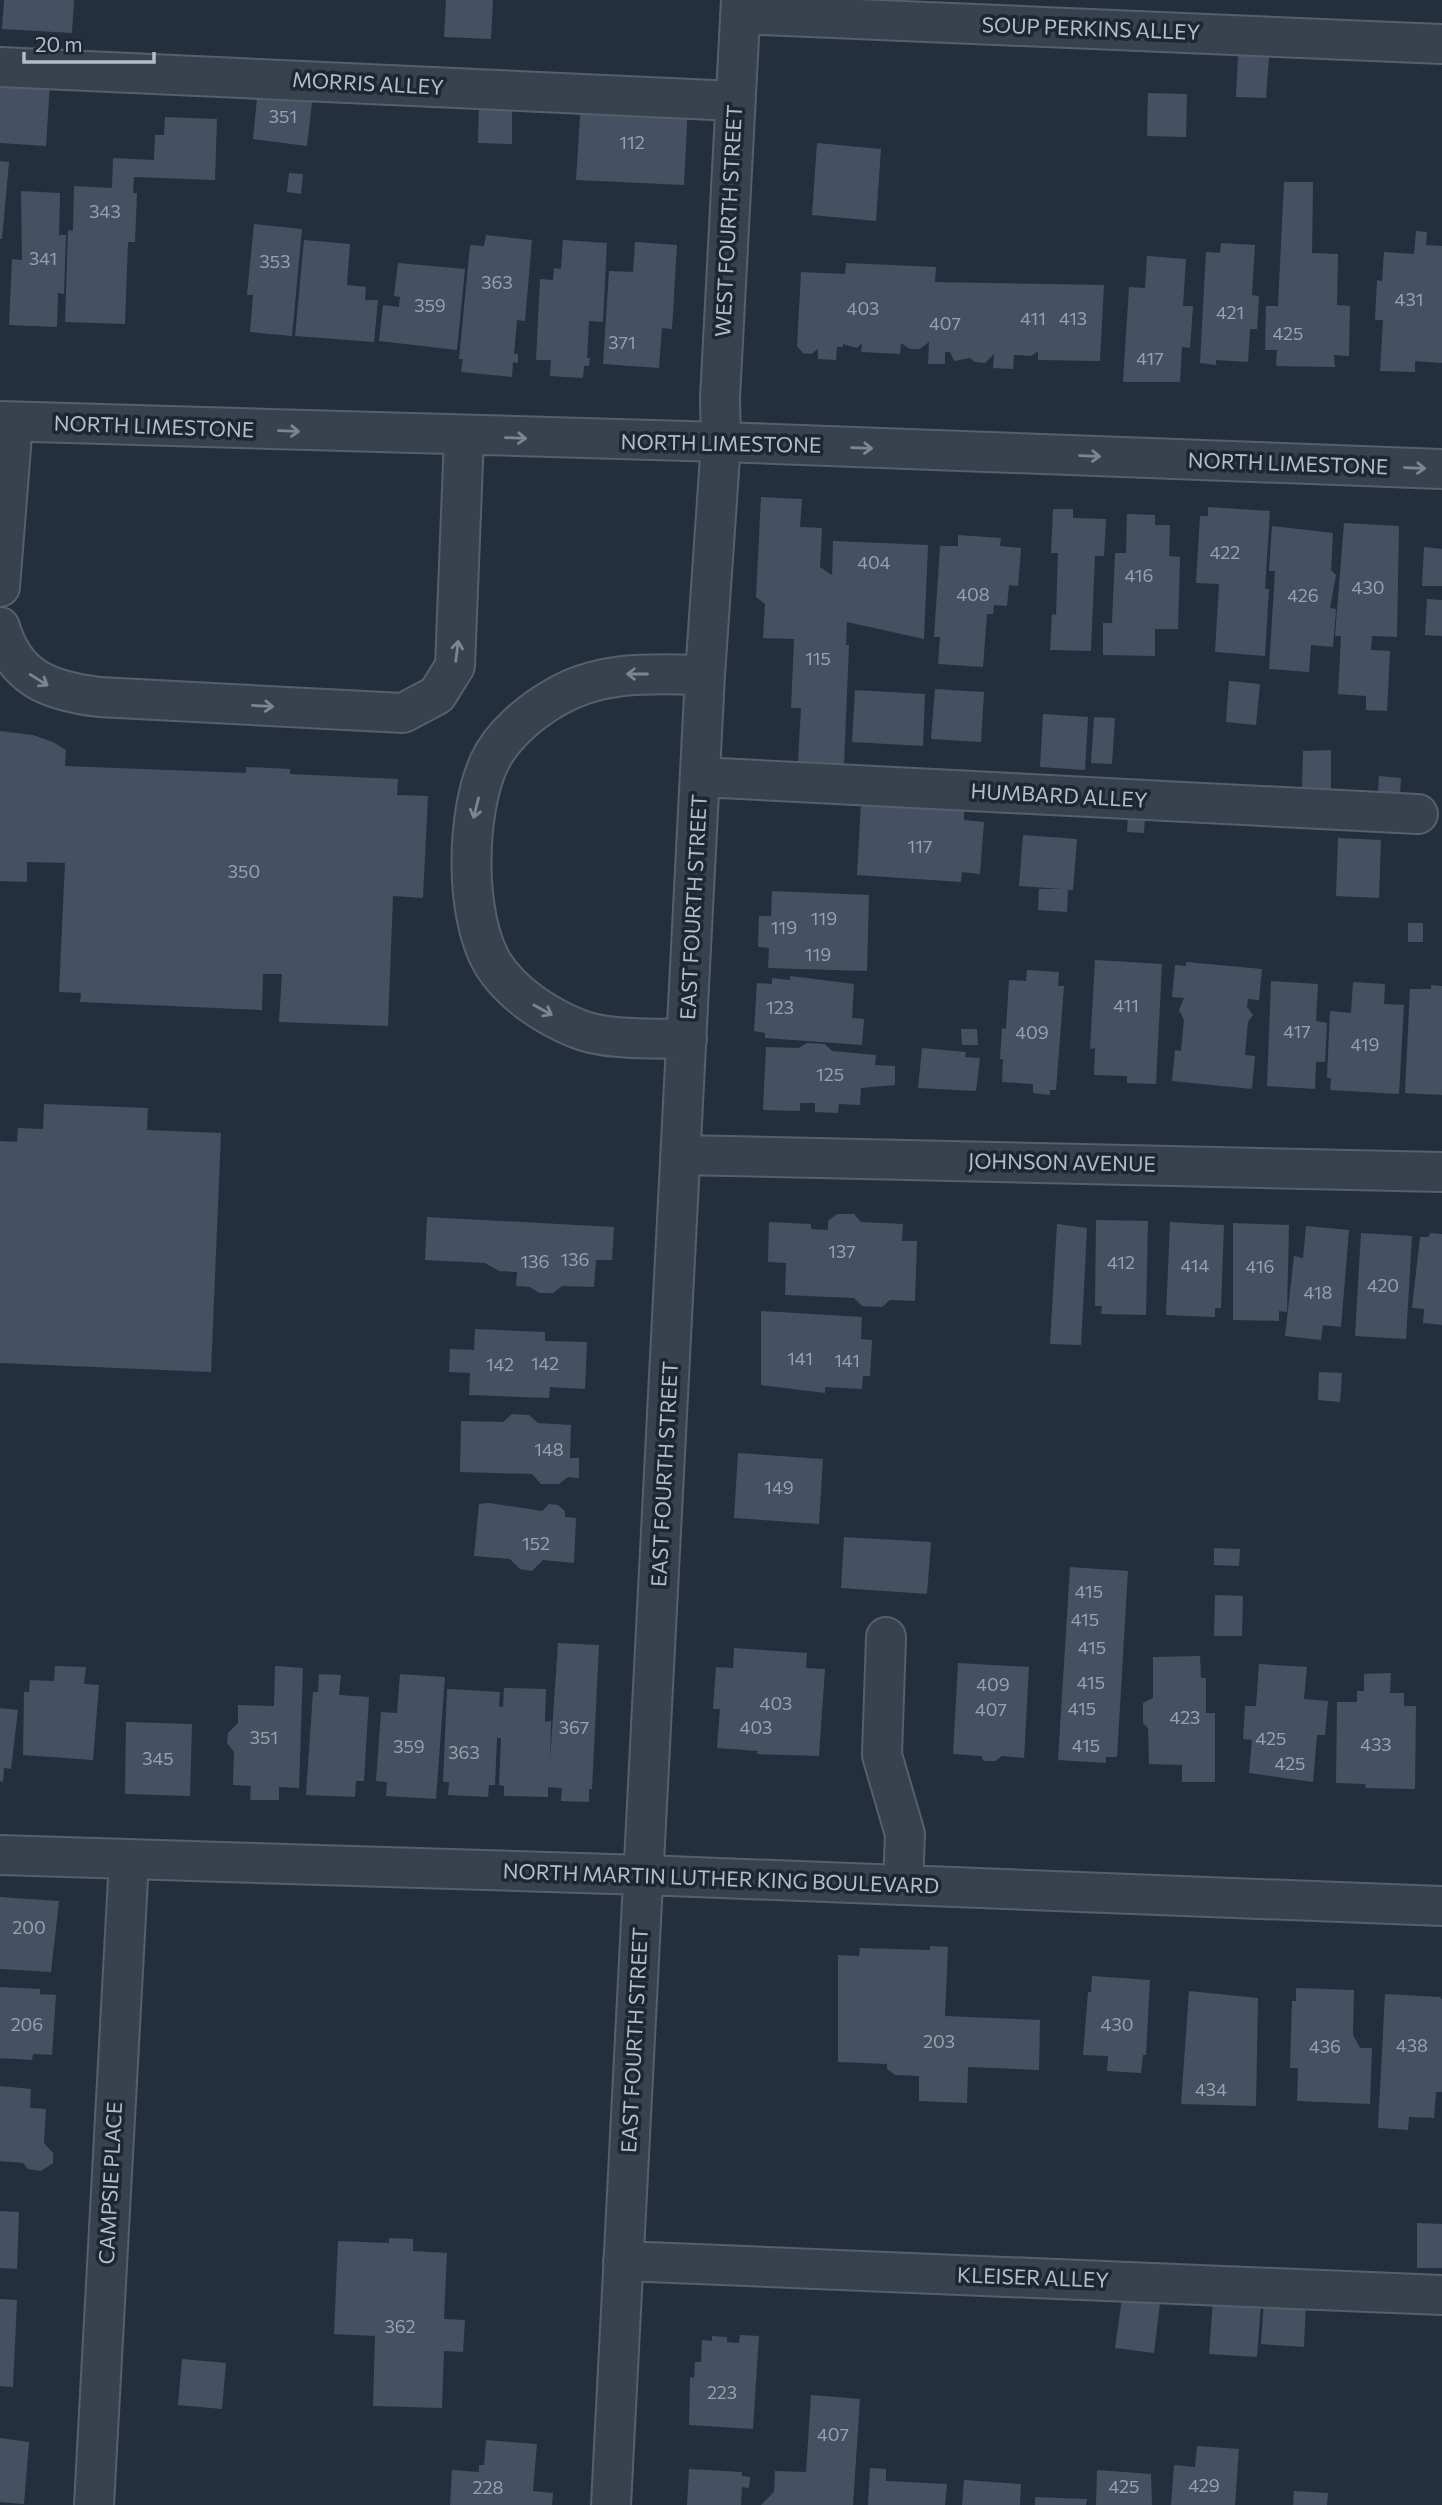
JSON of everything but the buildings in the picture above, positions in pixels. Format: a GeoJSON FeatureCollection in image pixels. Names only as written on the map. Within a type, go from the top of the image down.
{"type":"FeatureCollection","features":[{"type":"Feature","properties":{"kind":"street","name":"SOUP PERKINS ALLEY"},"geometry":{"type":"LineString","coordinates":[[740,7],[1442,44]]}},
{"type":"Feature","properties":{"kind":"street","name":"WEST FOURTH STREET"},"geometry":{"type":"LineString","coordinates":[[720,442],[740,7]]}},
{"type":"Feature","properties":{"kind":"street","name":"MORRIS ALLEY"},"geometry":{"type":"LineString","coordinates":[[0,68],[735,101]]}},
{"type":"Feature","properties":{"kind":"street","name":"NORTH LIMESTONE"},"geometry":{"type":"LineString","coordinates":[[6,422],[464,437],[720,442],[1442,470]]}},
{"type":"Feature","properties":{"kind":"street"},"geometry":{"type":"LineString","coordinates":[[0,587],[6,422]]}},
{"type":"Feature","properties":{"kind":"street"},"geometry":{"type":"LineString","coordinates":[[0,627],[7,650],[28,673],[58,692],[99,697],[403,713],[437,695],[455,666],[464,437]]}},
{"type":"Feature","properties":{"kind":"street","name":"EAST FOURTH STREET"},"geometry":{"type":"LineString","coordinates":[[611,2505],[705,675],[720,442]]}},
{"type":"Feature","properties":{"kind":"street"},"geometry":{"type":"LineString","coordinates":[[687,1039],[632,1038],[578,1030],[529,1002],[494,965],[477,921],[473,873],[474,815],[489,762],[516,726],[555,697],[590,681],[627,674],[705,675]]}},
{"type":"Feature","properties":{"kind":"street","name":"HUMBARD ALLEY"},"geometry":{"type":"LineString","coordinates":[[700,777],[1418,814]]}},
{"type":"Feature","properties":{"kind":"street","name":"JOHNSON AVENUE"},"geometry":{"type":"LineString","coordinates":[[681,1155],[1442,1171]]}},
{"type":"Feature","properties":{"kind":"street"},"geometry":{"type":"LineString","coordinates":[[886,1637],[882,1755],[905,1835],[903,1885]]}},
{"type":"Feature","properties":{"kind":"street","name":"NORTH MARTIN LUTHER KING BOULEVARD"},"geometry":{"type":"LineString","coordinates":[[0,1855],[644,1875],[1442,1906]]}},
{"type":"Feature","properties":{"kind":"street","name":"CAMPSIE PLACE"},"geometry":{"type":"LineString","coordinates":[[94,2505],[129,1860]]}},
{"type":"Feature","properties":{"kind":"street","name":"KLEISER ALLEY"},"geometry":{"type":"LineString","coordinates":[[623,2261],[1442,2295]]}}]}
